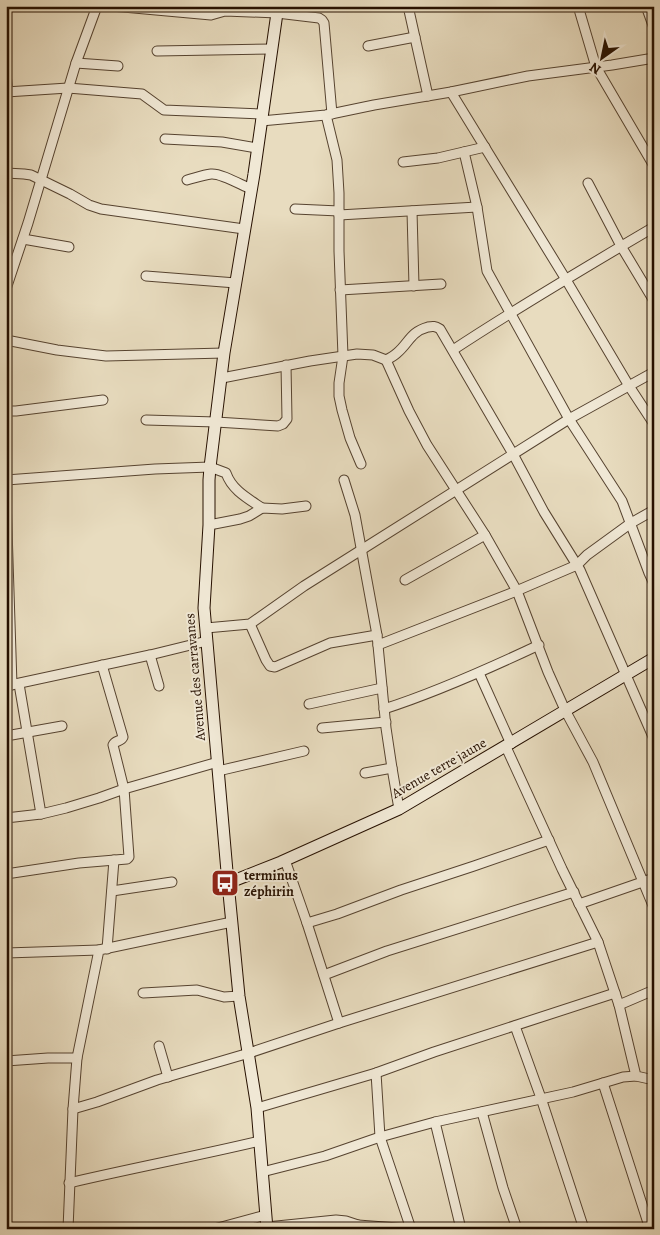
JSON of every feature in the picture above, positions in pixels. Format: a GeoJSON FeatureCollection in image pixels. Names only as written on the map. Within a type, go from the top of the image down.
{"type":"FeatureCollection","features":[{"type":"Feature","properties":{"kind":"street"},"geometry":{"type":"LineString","coordinates":[[6,289],[76,63],[97,6]]}},
{"type":"Feature","properties":{"kind":"street"},"geometry":{"type":"LineString","coordinates":[[112,6],[211,15],[225,11],[277,9],[322,20],[324,24],[329,114],[337,160],[343,356],[339,396],[350,438],[361,464]]}},
{"type":"Feature","properties":{"kind":"street"},"geometry":{"type":"LineString","coordinates":[[408,6],[428,96]]}},
{"type":"Feature","properties":{"kind":"street"},"geometry":{"type":"LineString","coordinates":[[578,6],[596,67],[654,166]]}},
{"type":"Feature","properties":{"kind":"street"},"geometry":{"type":"LineString","coordinates":[[646,6],[654,28]]}},
{"type":"Feature","properties":{"kind":"street","name":"Avenue des carravanes"},"geometry":{"type":"LineString","coordinates":[[267,1224],[257,1108],[240,996],[228,883],[204,608],[210,467],[224,352],[251,189],[277,9]]}},
{"type":"Feature","properties":{"kind":"street"},"geometry":{"type":"LineString","coordinates":[[368,46],[415,37]]}},
{"type":"Feature","properties":{"kind":"street"},"geometry":{"type":"LineString","coordinates":[[157,51],[272,49]]}},
{"type":"Feature","properties":{"kind":"street"},"geometry":{"type":"LineString","coordinates":[[6,74],[7,92],[68,88],[142,94],[164,110],[262,117],[329,114],[528,76],[654,58]]}},
{"type":"Feature","properties":{"kind":"street"},"geometry":{"type":"LineString","coordinates":[[76,63],[118,66]]}},
{"type":"Feature","properties":{"kind":"street"},"geometry":{"type":"LineString","coordinates":[[451,92],[629,386],[654,424]]}},
{"type":"Feature","properties":{"kind":"street"},"geometry":{"type":"LineString","coordinates":[[166,139],[222,142],[257,148]]}},
{"type":"Feature","properties":{"kind":"street"},"geometry":{"type":"LineString","coordinates":[[403,162],[438,158],[485,147]]}},
{"type":"Feature","properties":{"kind":"street"},"geometry":{"type":"LineString","coordinates":[[464,152],[477,207],[487,271],[569,419],[622,501],[654,584]]}},
{"type":"Feature","properties":{"kind":"street"},"geometry":{"type":"LineString","coordinates":[[6,173],[24,174],[41,180],[89,205],[101,209],[244,229]]}},
{"type":"Feature","properties":{"kind":"street"},"geometry":{"type":"LineString","coordinates":[[188,180],[216,174],[251,189]]}},
{"type":"Feature","properties":{"kind":"street"},"geometry":{"type":"LineString","coordinates":[[588,182],[621,246],[654,301]]}},
{"type":"Feature","properties":{"kind":"street"},"geometry":{"type":"LineString","coordinates":[[295,209],[339,213],[477,207]]}},
{"type":"Feature","properties":{"kind":"street"},"geometry":{"type":"LineString","coordinates":[[412,211],[414,286]]}},
{"type":"Feature","properties":{"kind":"street"},"geometry":{"type":"LineString","coordinates":[[453,350],[565,278],[654,227]]}},
{"type":"Feature","properties":{"kind":"street"},"geometry":{"type":"LineString","coordinates":[[23,239],[69,247]]}},
{"type":"Feature","properties":{"kind":"street"},"geometry":{"type":"LineString","coordinates":[[146,276],[236,283]]}},
{"type":"Feature","properties":{"kind":"street"},"geometry":{"type":"LineString","coordinates":[[340,290],[441,284]]}},
{"type":"Feature","properties":{"kind":"street"},"geometry":{"type":"LineString","coordinates":[[386,360],[396,354],[411,336],[422,329],[433,326],[440,329],[513,454],[544,512],[577,565],[654,740]]}},
{"type":"Feature","properties":{"kind":"street"},"geometry":{"type":"LineString","coordinates":[[6,340],[58,350],[106,356],[224,352]]}},
{"type":"Feature","properties":{"kind":"street"},"geometry":{"type":"LineString","coordinates":[[222,378],[286,365],[357,354],[373,355],[386,360],[422,437],[486,535],[517,591],[548,672],[565,710],[593,762],[654,908]]}},
{"type":"Feature","properties":{"kind":"street"},"geometry":{"type":"LineString","coordinates":[[146,420],[278,426],[287,419],[286,365]]}},
{"type":"Feature","properties":{"kind":"street"},"geometry":{"type":"LineString","coordinates":[[206,628],[250,624],[304,586],[456,489],[569,419],[654,372]]}},
{"type":"Feature","properties":{"kind":"street"},"geometry":{"type":"LineString","coordinates":[[6,411],[103,400]]}},
{"type":"Feature","properties":{"kind":"street"},"geometry":{"type":"LineString","coordinates":[[6,480],[155,469],[210,467],[226,473],[229,481],[237,491],[262,508],[282,510],[306,506]]}},
{"type":"Feature","properties":{"kind":"street"},"geometry":{"type":"LineString","coordinates":[[344,480],[355,515],[377,635],[384,709],[399,809]]}},
{"type":"Feature","properties":{"kind":"street"},"geometry":{"type":"LineString","coordinates":[[6,498],[12,685],[27,732],[41,814]]}},
{"type":"Feature","properties":{"kind":"street"},"geometry":{"type":"LineString","coordinates":[[209,525],[240,520],[262,508]]}},
{"type":"Feature","properties":{"kind":"street"},"geometry":{"type":"LineString","coordinates":[[378,645],[517,591],[577,565],[587,555],[631,522],[654,510]]}},
{"type":"Feature","properties":{"kind":"street"},"geometry":{"type":"LineString","coordinates":[[405,580],[486,535]]}},
{"type":"Feature","properties":{"kind":"street"},"geometry":{"type":"LineString","coordinates":[[250,624],[266,660],[270,666],[275,667],[330,643],[377,635]]}},
{"type":"Feature","properties":{"kind":"street"},"geometry":{"type":"LineString","coordinates":[[12,685],[207,641]]}},
{"type":"Feature","properties":{"kind":"street"},"geometry":{"type":"LineString","coordinates":[[384,709],[479,673],[539,645]]}},
{"type":"Feature","properties":{"kind":"street"},"geometry":{"type":"LineString","coordinates":[[150,655],[160,686]]}},
{"type":"Feature","properties":{"kind":"street","name":"Avenue terre jaune"},"geometry":{"type":"LineString","coordinates":[[228,883],[399,809],[654,658]]}},
{"type":"Feature","properties":{"kind":"street"},"geometry":{"type":"LineString","coordinates":[[6,874],[79,863],[127,859],[129,857],[124,788],[113,745],[115,742],[122,740],[123,737],[102,665]]}},
{"type":"Feature","properties":{"kind":"street"},"geometry":{"type":"LineString","coordinates":[[479,673],[549,840],[598,942],[619,1005],[636,1076]]}},
{"type":"Feature","properties":{"kind":"street"},"geometry":{"type":"LineString","coordinates":[[309,704],[382,688]]}},
{"type":"Feature","properties":{"kind":"street"},"geometry":{"type":"LineString","coordinates":[[322,728],[386,722]]}},
{"type":"Feature","properties":{"kind":"street"},"geometry":{"type":"LineString","coordinates":[[6,736],[62,726]]}},
{"type":"Feature","properties":{"kind":"street"},"geometry":{"type":"LineString","coordinates":[[6,818],[41,814],[82,803],[124,788],[218,766],[304,751]]}},
{"type":"Feature","properties":{"kind":"street"},"geometry":{"type":"LineString","coordinates":[[365,772],[392,768]]}},
{"type":"Feature","properties":{"kind":"street"},"geometry":{"type":"LineString","coordinates":[[307,923],[549,840]]}},
{"type":"Feature","properties":{"kind":"street"},"geometry":{"type":"LineString","coordinates":[[68,1229],[77,1058],[103,949],[112,891],[114,860]]}},
{"type":"Feature","properties":{"kind":"street"},"geometry":{"type":"LineString","coordinates":[[284,860],[307,923],[339,1023]]}},
{"type":"Feature","properties":{"kind":"street"},"geometry":{"type":"LineString","coordinates":[[579,904],[654,878]]}},
{"type":"Feature","properties":{"kind":"street"},"geometry":{"type":"LineString","coordinates":[[112,891],[172,882]]}},
{"type":"Feature","properties":{"kind":"street"},"geometry":{"type":"LineString","coordinates":[[324,975],[387,951],[574,892]]}},
{"type":"Feature","properties":{"kind":"street"},"geometry":{"type":"LineString","coordinates":[[6,953],[103,949],[232,922]]}},
{"type":"Feature","properties":{"kind":"street"},"geometry":{"type":"LineString","coordinates":[[73,1109],[168,1077],[598,942]]}},
{"type":"Feature","properties":{"kind":"street"},"geometry":{"type":"LineString","coordinates":[[142,993],[197,990],[224,997],[240,996]]}},
{"type":"Feature","properties":{"kind":"street"},"geometry":{"type":"LineString","coordinates":[[619,1005],[654,990]]}},
{"type":"Feature","properties":{"kind":"street"},"geometry":{"type":"LineString","coordinates":[[257,1108],[376,1073],[434,1052],[615,993]]}},
{"type":"Feature","properties":{"kind":"street"},"geometry":{"type":"LineString","coordinates":[[515,1026],[584,1229]]}},
{"type":"Feature","properties":{"kind":"street"},"geometry":{"type":"LineString","coordinates":[[159,1046],[168,1077]]}},
{"type":"Feature","properties":{"kind":"street"},"geometry":{"type":"LineString","coordinates":[[6,1061],[77,1058]]}},
{"type":"Feature","properties":{"kind":"street"},"geometry":{"type":"LineString","coordinates":[[214,1229],[336,1220],[346,1221],[359,1227],[411,1229],[380,1137],[376,1073]]}},
{"type":"Feature","properties":{"kind":"street"},"geometry":{"type":"LineString","coordinates":[[262,1172],[325,1156],[380,1137],[436,1122],[573,1092],[623,1077],[636,1076],[654,1080]]}},
{"type":"Feature","properties":{"kind":"street"},"geometry":{"type":"LineString","coordinates":[[603,1083],[650,1214],[650,1229]]}},
{"type":"Feature","properties":{"kind":"street"},"geometry":{"type":"LineString","coordinates":[[482,1112],[516,1229]]}},
{"type":"Feature","properties":{"kind":"street"},"geometry":{"type":"LineString","coordinates":[[436,1122],[461,1229]]}},
{"type":"Feature","properties":{"kind":"street"},"geometry":{"type":"LineString","coordinates":[[69,1183],[260,1141]]}},
{"type":"Feature","properties":{"kind":"place","name":"terminus zéphirin"},"geometry":{"type":"Point","coordinates":[225,883]}}]}
